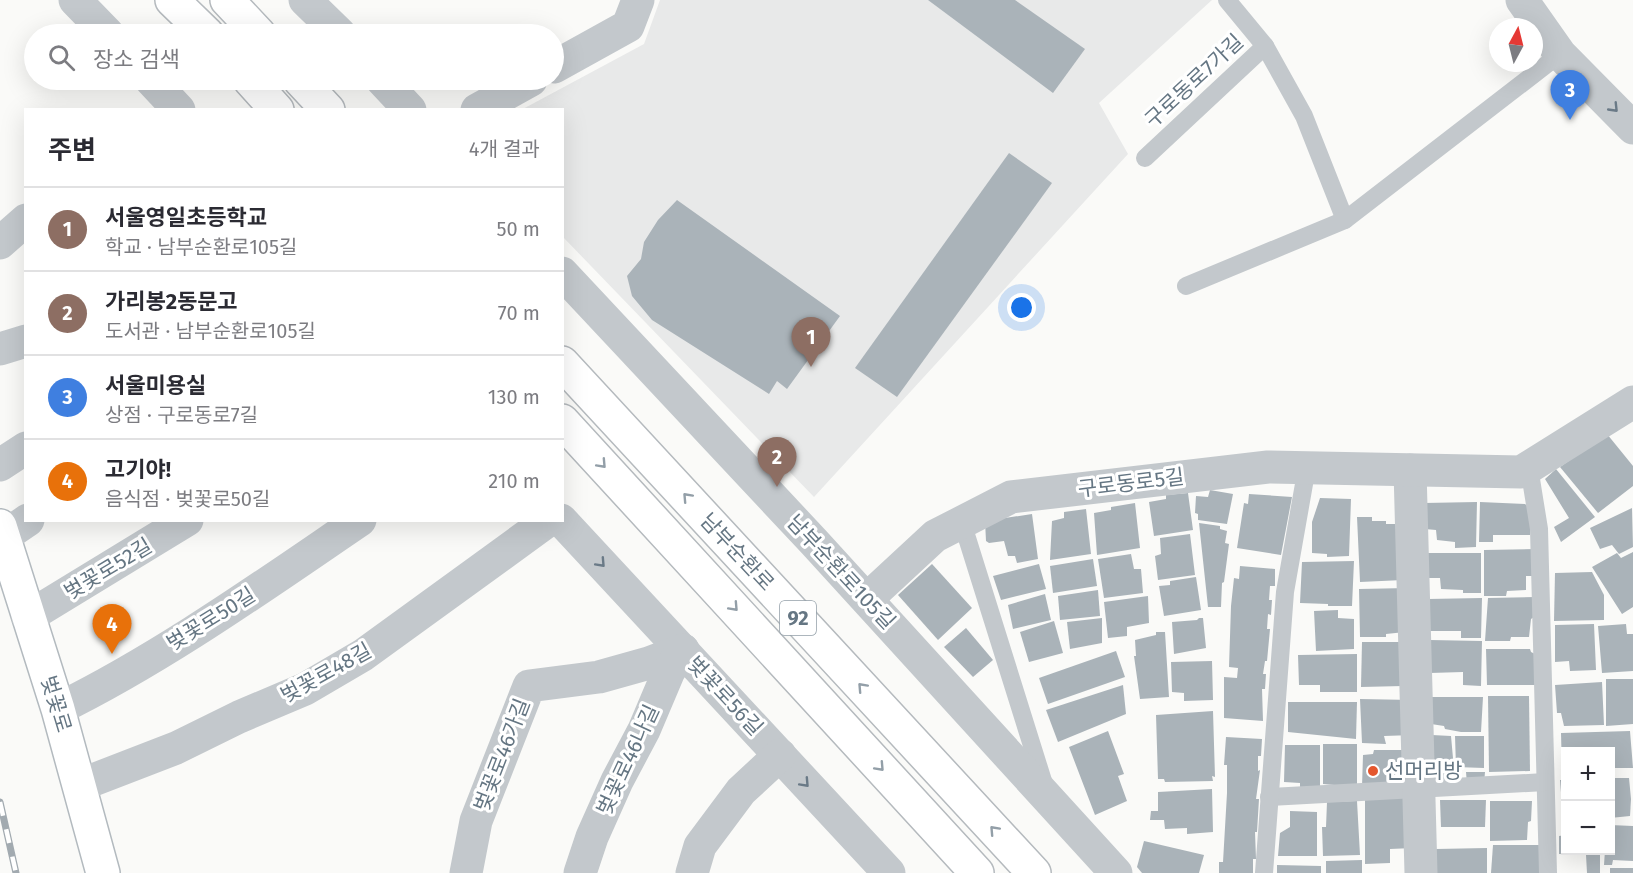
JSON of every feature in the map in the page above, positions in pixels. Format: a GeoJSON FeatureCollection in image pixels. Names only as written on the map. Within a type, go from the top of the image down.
{"type":"FeatureCollection","features":[{"type":"Feature","properties":{"kind":"main road"},"geometry":{"type":"LineString","coordinates":[[172,0],[197,24]]}},
{"type":"Feature","properties":{"kind":"main road"},"geometry":{"type":"LineString","coordinates":[[227,0],[250,24]]}},
{"type":"Feature","properties":{"kind":"main road"},"geometry":{"type":"LineString","coordinates":[[259,90],[276,108]]}},
{"type":"Feature","properties":{"kind":"main road"},"geometry":{"type":"LineString","coordinates":[[309,90],[326,108]]}},
{"type":"Feature","properties":{"kind":"main road","name":"남부순환로"},"geometry":{"type":"LineString","coordinates":[[564,365],[1034,873]]}},
{"type":"Feature","properties":{"kind":"main road","name":"남부순환로"},"geometry":{"type":"LineString","coordinates":[[564,422],[977,873]]}},
{"type":"Feature","properties":{"kind":"main road","name":"벚꽃로"},"geometry":{"type":"LineString","coordinates":[[10,528],[28,617],[80,786],[103,873]]}},
{"type":"Feature","properties":{"kind":"street"},"geometry":{"type":"LineString","coordinates":[[75,0],[98,24]]}},
{"type":"Feature","properties":{"kind":"street"},"geometry":{"type":"LineString","coordinates":[[305,0],[330,24]]}},
{"type":"Feature","properties":{"kind":"street"},"geometry":{"type":"LineString","coordinates":[[564,61],[628,26],[638,0]]}},
{"type":"Feature","properties":{"kind":"street"},"geometry":{"type":"LineString","coordinates":[[1522,0],[1560,54],[1633,128]]}},
{"type":"Feature","properties":{"kind":"street"},"geometry":{"type":"LineString","coordinates":[[391,90],[408,108]]}},
{"type":"Feature","properties":{"kind":"street"},"geometry":{"type":"LineString","coordinates":[[481,108],[513,90]]}},
{"type":"Feature","properties":{"kind":"street"},"geometry":{"type":"LineString","coordinates":[[0,243],[24,222]]}},
{"type":"Feature","properties":{"kind":"street","name":"남부순환로105길"},"geometry":{"type":"LineString","coordinates":[[564,275],[867,599],[1116,873]]}},
{"type":"Feature","properties":{"kind":"street"},"geometry":{"type":"LineString","coordinates":[[0,349],[24,342]]}},
{"type":"Feature","properties":{"kind":"street","name":"구로동로5길"},"geometry":{"type":"LineString","coordinates":[[867,599],[935,536],[1011,497],[1268,467],[1521,472],[1633,402]]}},
{"type":"Feature","properties":{"kind":"street"},"geometry":{"type":"LineString","coordinates":[[0,465],[24,449]]}},
{"type":"Feature","properties":{"kind":"street"},"geometry":{"type":"LineString","coordinates":[[1410,470],[1421,873]]}},
{"type":"Feature","properties":{"kind":"street","name":"벚꽃로52길"},"geometry":{"type":"LineString","coordinates":[[28,617],[184,522]]}},
{"type":"Feature","properties":{"kind":"street","name":"벚꽃로50길"},"geometry":{"type":"LineString","coordinates":[[57,709],[101,688],[218,615],[357,522]]}},
{"type":"Feature","properties":{"kind":"street","name":"벚꽃로48길"},"geometry":{"type":"LineString","coordinates":[[80,786],[176,748],[304,689],[363,655],[546,522]]}},
{"type":"Feature","properties":{"kind":"street","name":"벚꽃로56길"},"geometry":{"type":"LineString","coordinates":[[563,522],[889,873]]}},
{"type":"Feature","properties":{"kind":"street","name":"벚꽃로46가길"},"geometry":{"type":"LineString","coordinates":[[466,873],[476,821],[529,686],[599,677],[649,663],[683,650]]}},
{"type":"Feature","properties":{"kind":"street","name":"벚꽃로46나길"},"geometry":{"type":"LineString","coordinates":[[579,873],[617,781],[644,730],[669,671],[683,650]]}},
{"type":"Feature","properties":{"kind":"street"},"geometry":{"type":"LineString","coordinates":[[692,873],[700,846],[741,791],[780,755]]}},
{"type":"Feature","properties":{"kind":"lane"},"geometry":{"type":"LineString","coordinates":[[1227,0],[1264,46]]}},
{"type":"Feature","properties":{"kind":"lane","name":"구로동로7가길"},"geometry":{"type":"LineString","coordinates":[[1145,158],[1264,46],[1304,116],[1345,220]]}},
{"type":"Feature","properties":{"kind":"lane"},"geometry":{"type":"LineString","coordinates":[[1186,286],[1345,220],[1560,54]]}},
{"type":"Feature","properties":{"kind":"lane"},"geometry":{"type":"LineString","coordinates":[[1264,873],[1285,592],[1307,467]]}},
{"type":"Feature","properties":{"kind":"lane"},"geometry":{"type":"LineString","coordinates":[[1529,467],[1539,529],[1548,873]]}},
{"type":"Feature","properties":{"kind":"lane"},"geometry":{"type":"LineString","coordinates":[[962,522],[1049,799]]}},
{"type":"Feature","properties":{"kind":"lane"},"geometry":{"type":"LineString","coordinates":[[1269,797],[1545,782]]}},
{"type":"Feature","properties":{"kind":"shaded area"},"geometry":{"type":"Polygon","coordinates":[[[660,0],[1212,0],[1099,103],[1128,154],[814,497],[564,238],[564,108],[525,108],[558,90],[564,90],[564,87],[644,44],[660,0]]]}},
{"type":"Feature","properties":{"kind":"building"},"geometry":{"type":"Polygon","coordinates":[[[928,0],[1015,0],[1085,49],[1053,93],[928,0]]]}},
{"type":"Feature","properties":{"kind":"building"},"geometry":{"type":"Polygon","coordinates":[[[1009,153],[1052,183],[897,397],[855,368],[1009,153]]]}},
{"type":"Feature","properties":{"kind":"building"},"geometry":{"type":"Polygon","coordinates":[[[677,200],[840,316],[787,389],[777,381],[769,394],[652,320],[632,296],[627,276],[641,259],[644,242],[658,220],[677,200]]]}},
{"type":"Feature","properties":{"kind":"building"},"geometry":{"type":"Polygon","coordinates":[[[1607,434],[1633,466],[1633,486],[1598,513],[1560,467],[1607,434]]]}},
{"type":"Feature","properties":{"kind":"building"},"geometry":{"type":"Polygon","coordinates":[[[1556,469],[1595,517],[1561,542],[1554,527],[1569,518],[1545,479],[1556,469]]]}},
{"type":"Feature","properties":{"kind":"building"},"geometry":{"type":"Polygon","coordinates":[[[1210,490],[1233,494],[1227,524],[1198,520],[1198,514],[1195,513],[1196,496],[1208,497],[1210,490]]]}},
{"type":"Feature","properties":{"kind":"building"},"geometry":{"type":"Polygon","coordinates":[[[1188,493],[1193,530],[1154,536],[1149,502],[1166,499],[1166,495],[1188,493]]]}},
{"type":"Feature","properties":{"kind":"building"},"geometry":{"type":"Polygon","coordinates":[[[1249,494],[1292,497],[1281,555],[1237,548],[1244,503],[1248,504],[1249,494]]]}},
{"type":"Feature","properties":{"kind":"building"},"geometry":{"type":"Polygon","coordinates":[[[1320,498],[1351,499],[1349,556],[1327,557],[1327,554],[1312,553],[1312,522],[1320,498]]]}},
{"type":"Feature","properties":{"kind":"building"},"geometry":{"type":"Polygon","coordinates":[[[1477,502],[1476,547],[1455,548],[1455,542],[1437,540],[1436,530],[1425,529],[1424,503],[1477,502]]]}},
{"type":"Feature","properties":{"kind":"building"},"geometry":{"type":"Polygon","coordinates":[[[1480,502],[1525,504],[1531,509],[1530,535],[1493,535],[1493,542],[1479,542],[1480,502]]]}},
{"type":"Feature","properties":{"kind":"building"},"geometry":{"type":"Polygon","coordinates":[[[1135,503],[1140,548],[1097,555],[1094,513],[1111,510],[1111,507],[1135,503]]]}},
{"type":"Feature","properties":{"kind":"building"},"geometry":{"type":"Polygon","coordinates":[[[1632,508],[1633,547],[1619,554],[1612,545],[1600,549],[1590,528],[1632,508]]]}},
{"type":"Feature","properties":{"kind":"building"},"geometry":{"type":"Polygon","coordinates":[[[1086,509],[1091,554],[1050,560],[1052,521],[1064,518],[1064,512],[1086,509]]]}},
{"type":"Feature","properties":{"kind":"building"},"geometry":{"type":"Polygon","coordinates":[[[1032,514],[1038,559],[1017,563],[1015,556],[1008,556],[1004,541],[989,543],[986,541],[985,521],[1032,514]]]}},
{"type":"Feature","properties":{"kind":"building"},"geometry":{"type":"Polygon","coordinates":[[[1357,517],[1372,517],[1372,521],[1386,521],[1386,524],[1401,524],[1403,580],[1360,582],[1357,517]]]}},
{"type":"Feature","properties":{"kind":"building"},"geometry":{"type":"Polygon","coordinates":[[[1199,523],[1220,526],[1220,529],[1227,531],[1225,543],[1229,544],[1222,583],[1221,607],[1208,607],[1199,523]]]}},
{"type":"Feature","properties":{"kind":"building"},"geometry":{"type":"Polygon","coordinates":[[[1190,534],[1195,575],[1158,580],[1155,556],[1161,554],[1160,538],[1190,534]]]}},
{"type":"Feature","properties":{"kind":"building"},"geometry":{"type":"Polygon","coordinates":[[[1535,549],[1534,576],[1526,576],[1526,590],[1507,591],[1506,596],[1484,596],[1484,550],[1535,549]]]}},
{"type":"Feature","properties":{"kind":"building"},"geometry":{"type":"Polygon","coordinates":[[[1633,552],[1633,607],[1622,614],[1592,567],[1617,553],[1621,558],[1633,552]]]}},
{"type":"Feature","properties":{"kind":"building"},"geometry":{"type":"Polygon","coordinates":[[[1427,553],[1481,553],[1481,593],[1441,589],[1440,578],[1428,578],[1427,553]]]}},
{"type":"Feature","properties":{"kind":"building"},"geometry":{"type":"Polygon","coordinates":[[[1131,554],[1134,569],[1141,569],[1143,593],[1104,598],[1098,559],[1131,554]]]}},
{"type":"Feature","properties":{"kind":"building"},"geometry":{"type":"Polygon","coordinates":[[[1093,559],[1097,586],[1053,593],[1050,566],[1093,559]]]}},
{"type":"Feature","properties":{"kind":"building"},"geometry":{"type":"Polygon","coordinates":[[[1354,561],[1352,606],[1300,603],[1302,562],[1354,561]]]}},
{"type":"Feature","properties":{"kind":"building"},"geometry":{"type":"Polygon","coordinates":[[[932,564],[972,608],[938,640],[898,595],[932,564]]]}},
{"type":"Feature","properties":{"kind":"building"},"geometry":{"type":"Polygon","coordinates":[[[1039,564],[1046,589],[1001,600],[993,576],[1039,564]]]}},
{"type":"Feature","properties":{"kind":"building"},"geometry":{"type":"Polygon","coordinates":[[[1240,566],[1275,569],[1275,586],[1270,586],[1271,615],[1268,614],[1267,629],[1270,629],[1267,661],[1265,661],[1263,674],[1266,674],[1265,689],[1262,689],[1263,721],[1224,718],[1224,677],[1237,678],[1238,668],[1229,667],[1234,578],[1239,579],[1240,566]]]}},
{"type":"Feature","properties":{"kind":"building"},"geometry":{"type":"Polygon","coordinates":[[[1592,572],[1604,595],[1604,620],[1554,621],[1555,573],[1592,572]]]}},
{"type":"Feature","properties":{"kind":"building"},"geometry":{"type":"Polygon","coordinates":[[[1196,577],[1201,610],[1164,616],[1159,586],[1170,585],[1170,581],[1196,577]]]}},
{"type":"Feature","properties":{"kind":"building"},"geometry":{"type":"Polygon","coordinates":[[[1408,588],[1405,632],[1386,634],[1386,637],[1360,637],[1359,589],[1408,588]]]}},
{"type":"Feature","properties":{"kind":"building"},"geometry":{"type":"Polygon","coordinates":[[[1098,590],[1100,616],[1060,620],[1058,596],[1098,590]]]}},
{"type":"Feature","properties":{"kind":"building"},"geometry":{"type":"Polygon","coordinates":[[[1045,594],[1051,620],[1013,629],[1008,605],[1045,594]]]}},
{"type":"Feature","properties":{"kind":"building"},"geometry":{"type":"Polygon","coordinates":[[[1148,596],[1149,623],[1127,627],[1127,636],[1108,638],[1104,602],[1148,596]]]}},
{"type":"Feature","properties":{"kind":"building"},"geometry":{"type":"Polygon","coordinates":[[[1535,597],[1534,617],[1531,619],[1529,637],[1511,637],[1510,641],[1485,641],[1488,598],[1535,597]]]}},
{"type":"Feature","properties":{"kind":"building"},"geometry":{"type":"Polygon","coordinates":[[[1482,598],[1481,638],[1461,638],[1461,631],[1429,631],[1428,599],[1482,598]]]}},
{"type":"Feature","properties":{"kind":"building"},"geometry":{"type":"Polygon","coordinates":[[[1338,610],[1338,618],[1354,619],[1354,649],[1316,651],[1314,611],[1338,610]]]}},
{"type":"Feature","properties":{"kind":"building"},"geometry":{"type":"Polygon","coordinates":[[[1102,618],[1102,643],[1070,649],[1067,622],[1102,618]]]}},
{"type":"Feature","properties":{"kind":"building"},"geometry":{"type":"Polygon","coordinates":[[[1203,618],[1206,648],[1174,654],[1172,622],[1203,618]]]}},
{"type":"Feature","properties":{"kind":"building"},"geometry":{"type":"Polygon","coordinates":[[[1054,621],[1063,653],[1029,662],[1020,632],[1054,621]]]}},
{"type":"Feature","properties":{"kind":"building"},"geometry":{"type":"Polygon","coordinates":[[[1594,624],[1596,670],[1570,671],[1569,661],[1555,662],[1555,625],[1594,624]]]}},
{"type":"Feature","properties":{"kind":"building"},"geometry":{"type":"Polygon","coordinates":[[[1626,624],[1627,634],[1633,634],[1633,671],[1602,673],[1598,626],[1626,624]]]}},
{"type":"Feature","properties":{"kind":"building"},"geometry":{"type":"Polygon","coordinates":[[[966,628],[993,660],[973,677],[944,647],[966,628]]]}},
{"type":"Feature","properties":{"kind":"building"},"geometry":{"type":"Polygon","coordinates":[[[1156,632],[1165,632],[1169,697],[1140,699],[1134,656],[1136,656],[1135,640],[1156,635],[1156,632]]]}},
{"type":"Feature","properties":{"kind":"building"},"geometry":{"type":"Polygon","coordinates":[[[1430,640],[1482,641],[1481,686],[1463,685],[1463,672],[1430,673],[1430,640]]]}},
{"type":"Feature","properties":{"kind":"building"},"geometry":{"type":"Polygon","coordinates":[[[1362,642],[1410,642],[1403,686],[1361,687],[1362,642]]]}},
{"type":"Feature","properties":{"kind":"building"},"geometry":{"type":"Polygon","coordinates":[[[1486,649],[1530,649],[1535,654],[1535,685],[1487,685],[1486,649]]]}},
{"type":"Feature","properties":{"kind":"building"},"geometry":{"type":"Polygon","coordinates":[[[1116,651],[1125,677],[1048,704],[1039,678],[1116,651]]]}},
{"type":"Feature","properties":{"kind":"building"},"geometry":{"type":"Polygon","coordinates":[[[1357,654],[1357,692],[1320,692],[1320,685],[1299,685],[1298,655],[1357,654]]]}},
{"type":"Feature","properties":{"kind":"building"},"geometry":{"type":"Polygon","coordinates":[[[1212,661],[1213,700],[1184,701],[1184,693],[1172,692],[1171,662],[1212,661]]]}},
{"type":"Feature","properties":{"kind":"building"},"geometry":{"type":"Polygon","coordinates":[[[1606,679],[1633,679],[1633,724],[1606,726],[1606,679]]]}},
{"type":"Feature","properties":{"kind":"building"},"geometry":{"type":"Polygon","coordinates":[[[1602,682],[1604,725],[1564,726],[1561,713],[1557,713],[1555,685],[1602,682]]]}},
{"type":"Feature","properties":{"kind":"building"},"geometry":{"type":"Polygon","coordinates":[[[1123,685],[1126,714],[1058,742],[1046,710],[1123,685]]]}},
{"type":"Feature","properties":{"kind":"building"},"geometry":{"type":"Polygon","coordinates":[[[1488,696],[1529,696],[1530,771],[1489,772],[1488,696]]]}},
{"type":"Feature","properties":{"kind":"building"},"geometry":{"type":"Polygon","coordinates":[[[1431,697],[1483,697],[1481,732],[1461,732],[1431,724],[1431,697]]]}},
{"type":"Feature","properties":{"kind":"building"},"geometry":{"type":"Polygon","coordinates":[[[1360,699],[1412,700],[1413,735],[1384,736],[1386,744],[1362,743],[1360,699]]]}},
{"type":"Feature","properties":{"kind":"building"},"geometry":{"type":"Polygon","coordinates":[[[1288,702],[1357,702],[1356,739],[1288,732],[1288,702]]]}},
{"type":"Feature","properties":{"kind":"building"},"geometry":{"type":"Polygon","coordinates":[[[1213,711],[1215,777],[1212,776],[1213,781],[1165,782],[1164,779],[1158,779],[1156,715],[1213,711]]]}},
{"type":"Feature","properties":{"kind":"building"},"geometry":{"type":"Polygon","coordinates":[[[1108,731],[1124,774],[1118,776],[1127,801],[1095,815],[1069,747],[1108,731]]]}},
{"type":"Feature","properties":{"kind":"building"},"geometry":{"type":"Polygon","coordinates":[[[1630,731],[1633,768],[1615,768],[1615,747],[1561,747],[1561,733],[1630,731]]]}},
{"type":"Feature","properties":{"kind":"building"},"geometry":{"type":"Polygon","coordinates":[[[1432,735],[1451,736],[1454,769],[1457,769],[1457,784],[1432,785],[1432,735]]]}},
{"type":"Feature","properties":{"kind":"building"},"geometry":{"type":"Polygon","coordinates":[[[1455,736],[1484,736],[1484,768],[1456,767],[1455,736]]]}},
{"type":"Feature","properties":{"kind":"building"},"geometry":{"type":"Polygon","coordinates":[[[1226,737],[1262,739],[1261,756],[1258,756],[1258,771],[1260,770],[1256,799],[1259,799],[1257,832],[1255,832],[1256,859],[1253,859],[1253,873],[1219,873],[1219,862],[1223,862],[1227,793],[1227,765],[1224,765],[1226,737]]]}},
{"type":"Feature","properties":{"kind":"building"},"geometry":{"type":"Polygon","coordinates":[[[1323,744],[1357,744],[1357,787],[1323,784],[1323,744]]]}},
{"type":"Feature","properties":{"kind":"building"},"geometry":{"type":"Polygon","coordinates":[[[1285,745],[1320,745],[1320,786],[1300,788],[1300,783],[1284,782],[1285,745]]]}},
{"type":"Feature","properties":{"kind":"building"},"geometry":{"type":"Polygon","coordinates":[[[1374,750],[1412,750],[1409,784],[1362,787],[1363,755],[1373,754],[1374,750]]]}},
{"type":"Feature","properties":{"kind":"building"},"geometry":{"type":"Polygon","coordinates":[[[1466,772],[1485,772],[1484,784],[1467,784],[1466,772]]]}},
{"type":"Feature","properties":{"kind":"building"},"geometry":{"type":"Polygon","coordinates":[[[1615,778],[1629,778],[1630,816],[1615,818],[1615,778]]]}},
{"type":"Feature","properties":{"kind":"building"},"geometry":{"type":"Polygon","coordinates":[[[1212,789],[1213,832],[1187,834],[1187,828],[1165,829],[1164,820],[1150,820],[1151,811],[1158,811],[1158,792],[1212,789]]]}},
{"type":"Feature","properties":{"kind":"building"},"geometry":{"type":"Polygon","coordinates":[[[1365,798],[1414,798],[1413,848],[1390,849],[1390,863],[1365,864],[1365,798]]]}},
{"type":"Feature","properties":{"kind":"building"},"geometry":{"type":"Polygon","coordinates":[[[1440,800],[1486,800],[1485,827],[1441,827],[1440,800]]]}},
{"type":"Feature","properties":{"kind":"building"},"geometry":{"type":"Polygon","coordinates":[[[1357,801],[1360,855],[1323,856],[1322,827],[1326,827],[1327,802],[1357,801]]]}},
{"type":"Feature","properties":{"kind":"building"},"geometry":{"type":"Polygon","coordinates":[[[1490,801],[1532,801],[1527,840],[1490,841],[1490,801]]]}},
{"type":"Feature","properties":{"kind":"building"},"geometry":{"type":"Polygon","coordinates":[[[1290,811],[1317,812],[1317,856],[1278,856],[1280,833],[1290,827],[1290,811]]]}},
{"type":"Feature","properties":{"kind":"building"},"geometry":{"type":"Polygon","coordinates":[[[1615,825],[1633,826],[1633,861],[1613,860],[1612,865],[1604,865],[1605,855],[1615,855],[1615,825]]]}},
{"type":"Feature","properties":{"kind":"building"},"geometry":{"type":"Polygon","coordinates":[[[1559,836],[1561,836],[1561,854],[1559,854],[1559,836]]]}},
{"type":"Feature","properties":{"kind":"building"},"geometry":{"type":"Polygon","coordinates":[[[1144,841],[1204,855],[1199,873],[1142,873],[1137,867],[1144,841]]]}},
{"type":"Feature","properties":{"kind":"building"},"geometry":{"type":"Polygon","coordinates":[[[1493,845],[1541,845],[1542,873],[1491,873],[1493,845]]]}},
{"type":"Feature","properties":{"kind":"building"},"geometry":{"type":"Polygon","coordinates":[[[1487,848],[1487,873],[1436,873],[1436,849],[1487,848]]]}},
{"type":"Feature","properties":{"kind":"building"},"geometry":{"type":"Polygon","coordinates":[[[1586,855],[1600,855],[1600,873],[1587,873],[1586,855]]]}},
{"type":"Feature","properties":{"kind":"building"},"geometry":{"type":"Polygon","coordinates":[[[1362,860],[1362,873],[1326,873],[1326,861],[1362,860]]]}},
{"type":"Feature","properties":{"kind":"building"},"geometry":{"type":"Polygon","coordinates":[[[1277,865],[1321,866],[1321,873],[1277,873],[1277,865]]]}},
{"type":"Feature","properties":{"kind":"building"},"geometry":{"type":"Polygon","coordinates":[[[1610,868],[1633,868],[1633,873],[1610,873],[1610,868]]]}},
{"type":"Feature","properties":{"kind":"railway"},"geometry":{"type":"LineString","coordinates":[[0,802],[16,873]]}},
{"type":"Feature","properties":{"kind":"place","name":"서울미용실"},"geometry":{"type":"Point","coordinates":[1570,120]}},
{"type":"Feature","properties":{"kind":"place","name":"서울영일초등학교"},"geometry":{"type":"Point","coordinates":[811,367]}},
{"type":"Feature","properties":{"kind":"place","name":"가리봉2동문고"},"geometry":{"type":"Point","coordinates":[777,487]}},
{"type":"Feature","properties":{"kind":"place","name":"고기야!"},"geometry":{"type":"Point","coordinates":[112,654]}},
{"type":"Feature","properties":{"kind":"place","name":"선머리방"},"geometry":{"type":"Point","coordinates":[1373,771]}}]}
